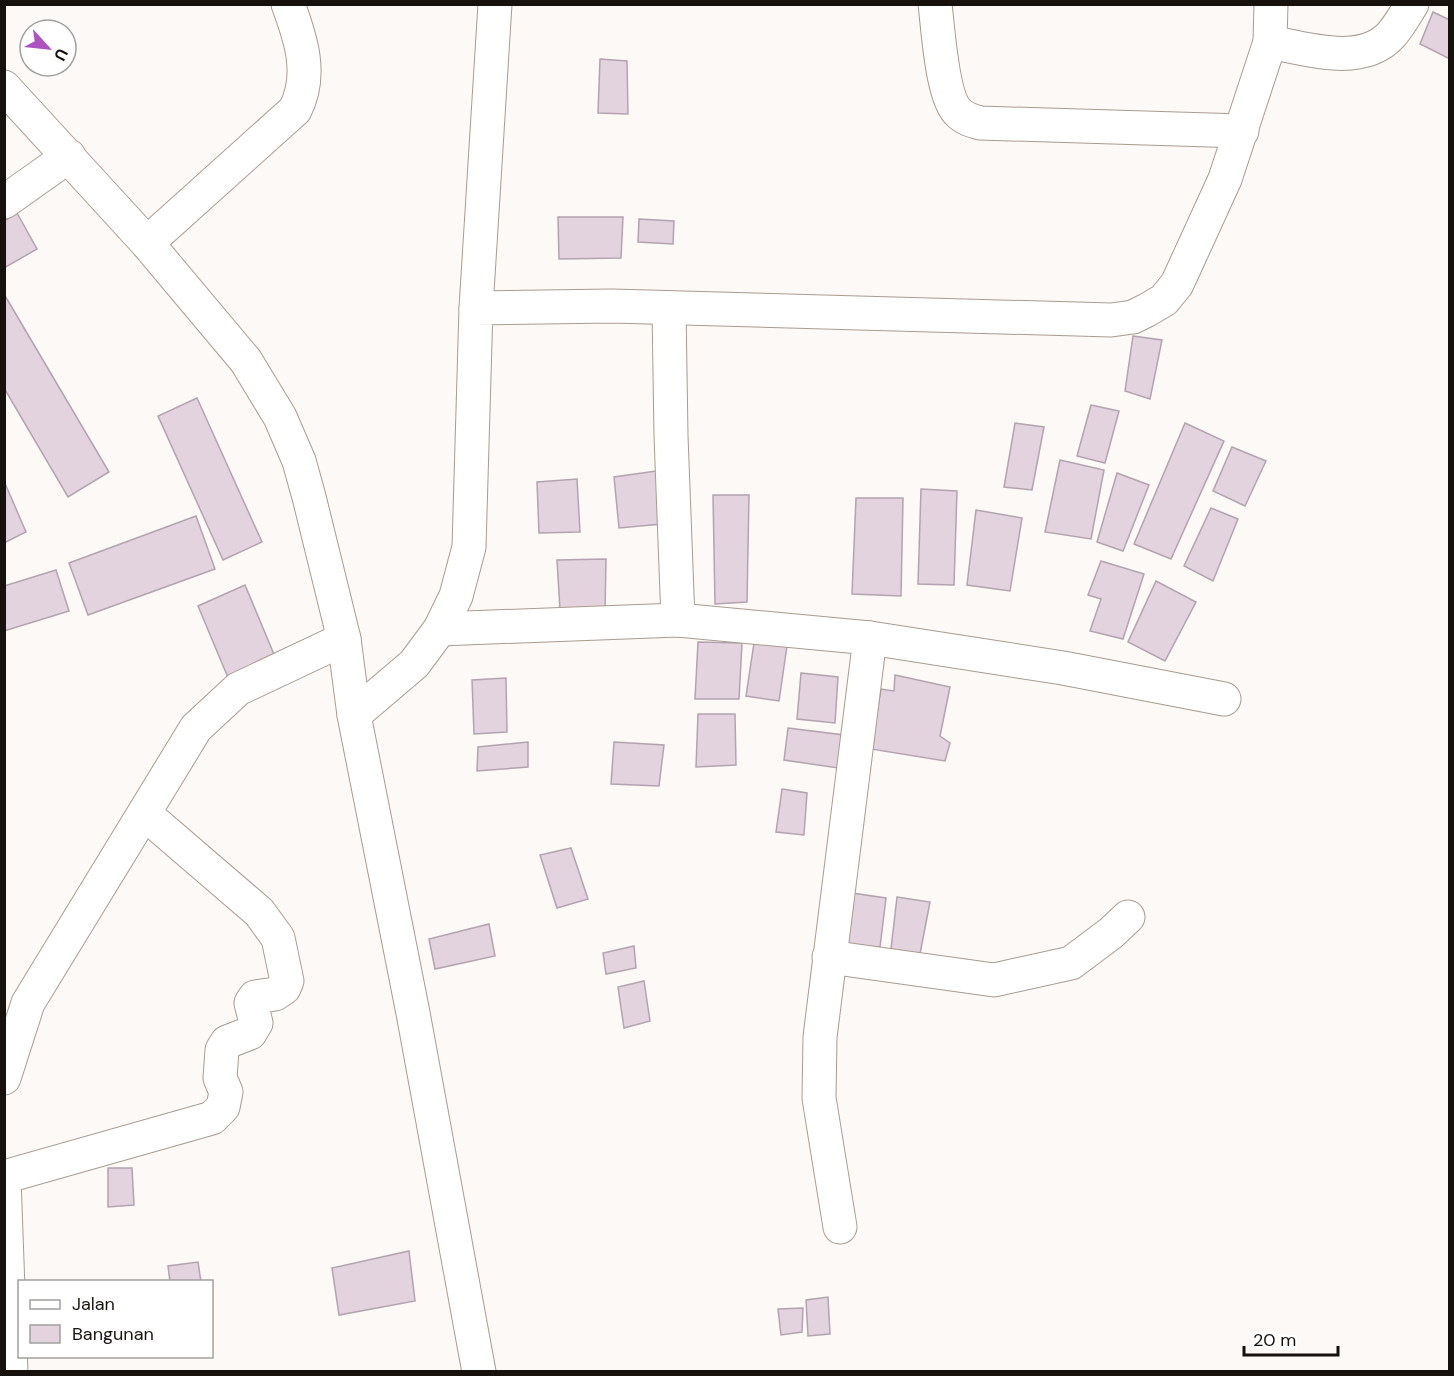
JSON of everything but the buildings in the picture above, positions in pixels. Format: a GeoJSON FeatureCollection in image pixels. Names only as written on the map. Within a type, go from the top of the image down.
{"type":"FeatureCollection","features":[{"type":"Feature","properties":{"kind":"main road"},"geometry":{"type":"LineString","coordinates":[[147,243],[295,110],[304,84],[304,57],[288,4]]}},
{"type":"Feature","properties":{"kind":"main road"},"geometry":{"type":"LineString","coordinates":[[354,715],[414,664],[440,629],[456,596],[469,547],[476,308],[495,4]]}},
{"type":"Feature","properties":{"kind":"main road"},"geometry":{"type":"LineString","coordinates":[[935,4],[950,100],[957,112],[969,120],[980,123],[1242,131]]}},
{"type":"Feature","properties":{"kind":"main road"},"geometry":{"type":"LineString","coordinates":[[476,308],[669,308],[1111,320],[1133,317],[1164,300],[1177,284],[1225,179],[1270,42],[1271,4]]}},
{"type":"Feature","properties":{"kind":"main road"},"geometry":{"type":"LineString","coordinates":[[1270,42],[1318,51],[1357,53],[1374,48],[1390,37],[1412,4]]}},
{"type":"Feature","properties":{"kind":"main road"},"geometry":{"type":"LineString","coordinates":[[4,87],[147,243],[246,361],[280,417],[299,461],[344,639],[354,715],[413,1013],[479,1371]]}},
{"type":"Feature","properties":{"kind":"main road"},"geometry":{"type":"LineString","coordinates":[[4,202],[69,156]]}},
{"type":"Feature","properties":{"kind":"main road"},"geometry":{"type":"LineString","coordinates":[[669,308],[678,620]]}},
{"type":"Feature","properties":{"kind":"main road"},"geometry":{"type":"LineString","coordinates":[[440,629],[678,620],[870,638],[1063,668],[1224,699]]}},
{"type":"Feature","properties":{"kind":"main road"},"geometry":{"type":"LineString","coordinates":[[840,1227],[819,1098],[820,1037],[870,638]]}},
{"type":"Feature","properties":{"kind":"main road"},"geometry":{"type":"LineString","coordinates":[[4,1078],[28,1003],[196,728],[238,689],[344,639]]}},
{"type":"Feature","properties":{"kind":"main road"},"geometry":{"type":"LineString","coordinates":[[11,1371],[4,1178],[212,1118],[223,1107],[226,1092],[220,1078],[222,1050],[227,1042],[250,1033],[256,1023],[251,1003],[255,997],[275,994],[284,988],[287,981],[278,938],[260,912],[145,814]]}},
{"type":"Feature","properties":{"kind":"main road"},"geometry":{"type":"LineString","coordinates":[[829,957],[994,980],[1071,963],[1128,917]]}}]}
